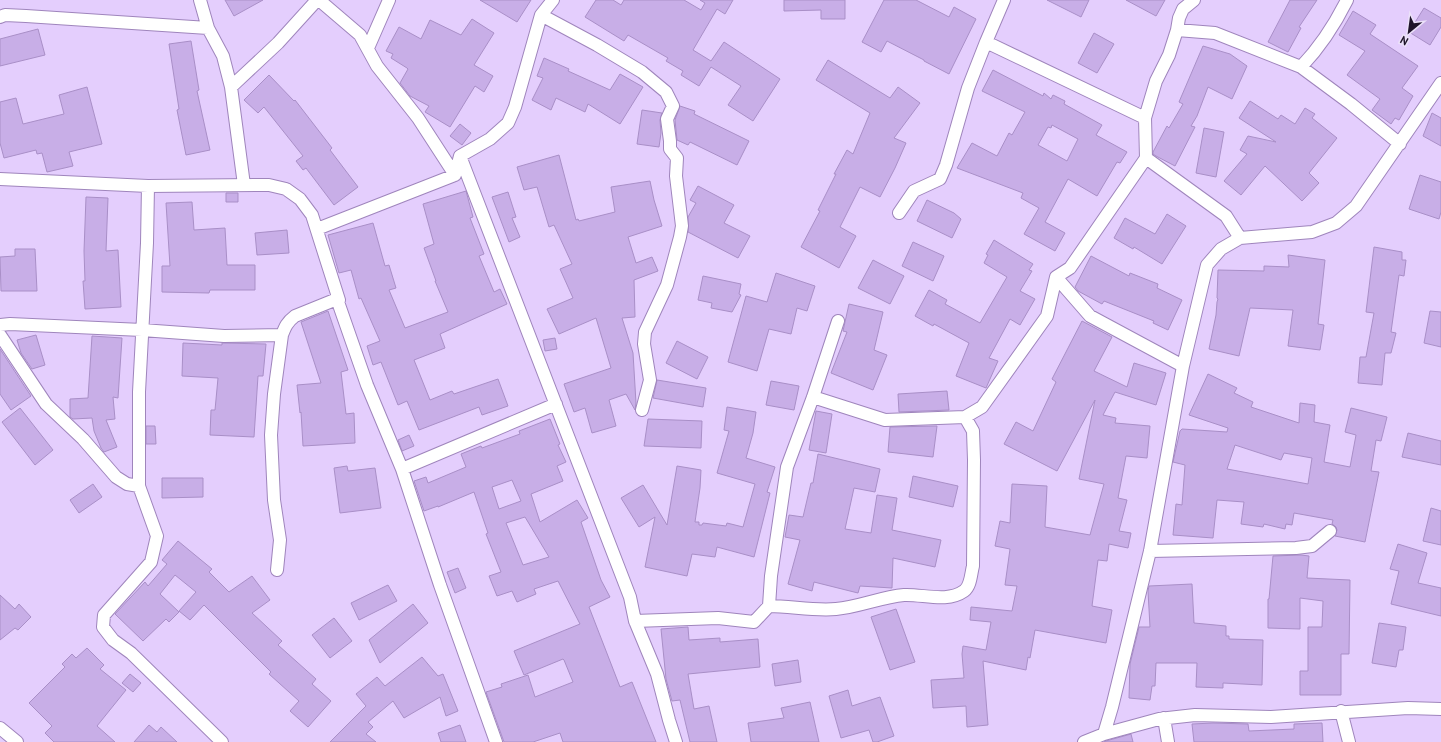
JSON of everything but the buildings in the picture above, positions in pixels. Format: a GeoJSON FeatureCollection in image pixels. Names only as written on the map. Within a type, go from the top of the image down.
{"type":"FeatureCollection","features":[{"type":"Feature","properties":{"kind":"street"},"geometry":{"type":"LineString","coordinates":[[200,0],[208,28],[223,56],[231,87],[244,185]]}},
{"type":"Feature","properties":{"kind":"street"},"geometry":{"type":"LineString","coordinates":[[231,87],[278,43],[318,0],[360,35],[377,66],[418,118],[455,175]]}},
{"type":"Feature","properties":{"kind":"street"},"geometry":{"type":"LineString","coordinates":[[368,48],[389,0]]}},
{"type":"Feature","properties":{"kind":"street"},"geometry":{"type":"LineString","coordinates":[[455,175],[460,156],[490,139],[508,123],[516,107],[541,15],[553,0]]}},
{"type":"Feature","properties":{"kind":"street"},"geometry":{"type":"LineString","coordinates":[[899,213],[914,191],[940,179],[946,165],[968,88],[1004,0]]}},
{"type":"Feature","properties":{"kind":"street"},"geometry":{"type":"LineString","coordinates":[[813,397],[884,420],[965,417],[982,407],[1047,316],[1056,277],[1070,268],[1146,158],[1145,118],[1156,82],[1169,55],[1177,30],[1179,18],[1183,9],[1194,0]]}},
{"type":"Feature","properties":{"kind":"street"},"geometry":{"type":"LineString","coordinates":[[1301,67],[1317,50],[1332,28],[1347,0]]}},
{"type":"Feature","properties":{"kind":"street"},"geometry":{"type":"LineString","coordinates":[[0,17],[5,15],[26,16],[208,28]]}},
{"type":"Feature","properties":{"kind":"street"},"geometry":{"type":"LineString","coordinates":[[541,15],[597,45],[642,72],[666,92],[673,106],[667,119],[670,149],[676,158],[676,176],[682,226],[666,285],[645,332],[644,344],[650,380],[642,410]]}},
{"type":"Feature","properties":{"kind":"street"},"geometry":{"type":"LineString","coordinates":[[1177,30],[1215,33],[1301,67],[1351,104],[1400,144]]}},
{"type":"Feature","properties":{"kind":"street"},"geometry":{"type":"LineString","coordinates":[[986,42],[1145,118]]}},
{"type":"Feature","properties":{"kind":"street"},"geometry":{"type":"LineString","coordinates":[[1104,734],[1112,708],[1150,551],[1183,366],[1207,265],[1221,249],[1240,238],[1312,232],[1336,223],[1356,206],[1400,144],[1436,101],[1441,83]]}},
{"type":"Feature","properties":{"kind":"street"},"geometry":{"type":"LineString","coordinates":[[460,156],[630,597],[635,621],[657,674],[668,720],[676,742]]}},
{"type":"Feature","properties":{"kind":"street"},"geometry":{"type":"LineString","coordinates":[[1146,158],[1226,216],[1240,238]]}},
{"type":"Feature","properties":{"kind":"street"},"geometry":{"type":"LineString","coordinates":[[317,229],[455,175]]}},
{"type":"Feature","properties":{"kind":"street"},"geometry":{"type":"LineString","coordinates":[[0,179],[148,186],[269,185],[286,189],[300,199],[312,215],[339,300],[337,299],[367,385],[402,469],[440,585],[496,742]]}},
{"type":"Feature","properties":{"kind":"street"},"geometry":{"type":"LineString","coordinates":[[148,186],[147,243],[139,392],[139,486],[157,536],[151,562],[104,615],[103,627],[113,640],[131,653],[222,742]]}},
{"type":"Feature","properties":{"kind":"street"},"geometry":{"type":"LineString","coordinates":[[1056,277],[1090,316],[1183,366]]}},
{"type":"Feature","properties":{"kind":"street"},"geometry":{"type":"LineString","coordinates":[[277,570],[280,540],[274,500],[272,435],[274,394],[282,335],[289,320],[295,316],[337,299]]}},
{"type":"Feature","properties":{"kind":"street"},"geometry":{"type":"LineString","coordinates":[[635,621],[718,618],[754,622],[769,606],[771,576],[787,467],[813,397],[838,321]]}},
{"type":"Feature","properties":{"kind":"street"},"geometry":{"type":"LineString","coordinates":[[0,325],[10,324],[142,330],[224,336],[282,335]]}},
{"type":"Feature","properties":{"kind":"street"},"geometry":{"type":"LineString","coordinates":[[0,335],[46,404],[84,439],[116,477],[127,484],[139,486]]}},
{"type":"Feature","properties":{"kind":"street"},"geometry":{"type":"LineString","coordinates":[[402,469],[556,404]]}},
{"type":"Feature","properties":{"kind":"street"},"geometry":{"type":"LineString","coordinates":[[769,606],[820,610],[837,609],[906,595],[942,597],[958,594],[966,590],[970,583],[973,566],[974,460],[973,431],[965,417]]}},
{"type":"Feature","properties":{"kind":"street"},"geometry":{"type":"LineString","coordinates":[[1150,551],[1296,548],[1312,546],[1330,531]]}},
{"type":"Feature","properties":{"kind":"street"},"geometry":{"type":"LineString","coordinates":[[1084,742],[1104,734],[1164,718],[1195,715],[1271,716],[1408,708],[1441,709]]}},
{"type":"Feature","properties":{"kind":"street"},"geometry":{"type":"LineString","coordinates":[[1341,711],[1349,742]]}},
{"type":"Feature","properties":{"kind":"street"},"geometry":{"type":"LineString","coordinates":[[1164,718],[1168,742]]}},
{"type":"Feature","properties":{"kind":"street"},"geometry":{"type":"LineString","coordinates":[[0,728],[17,742]]}}]}
